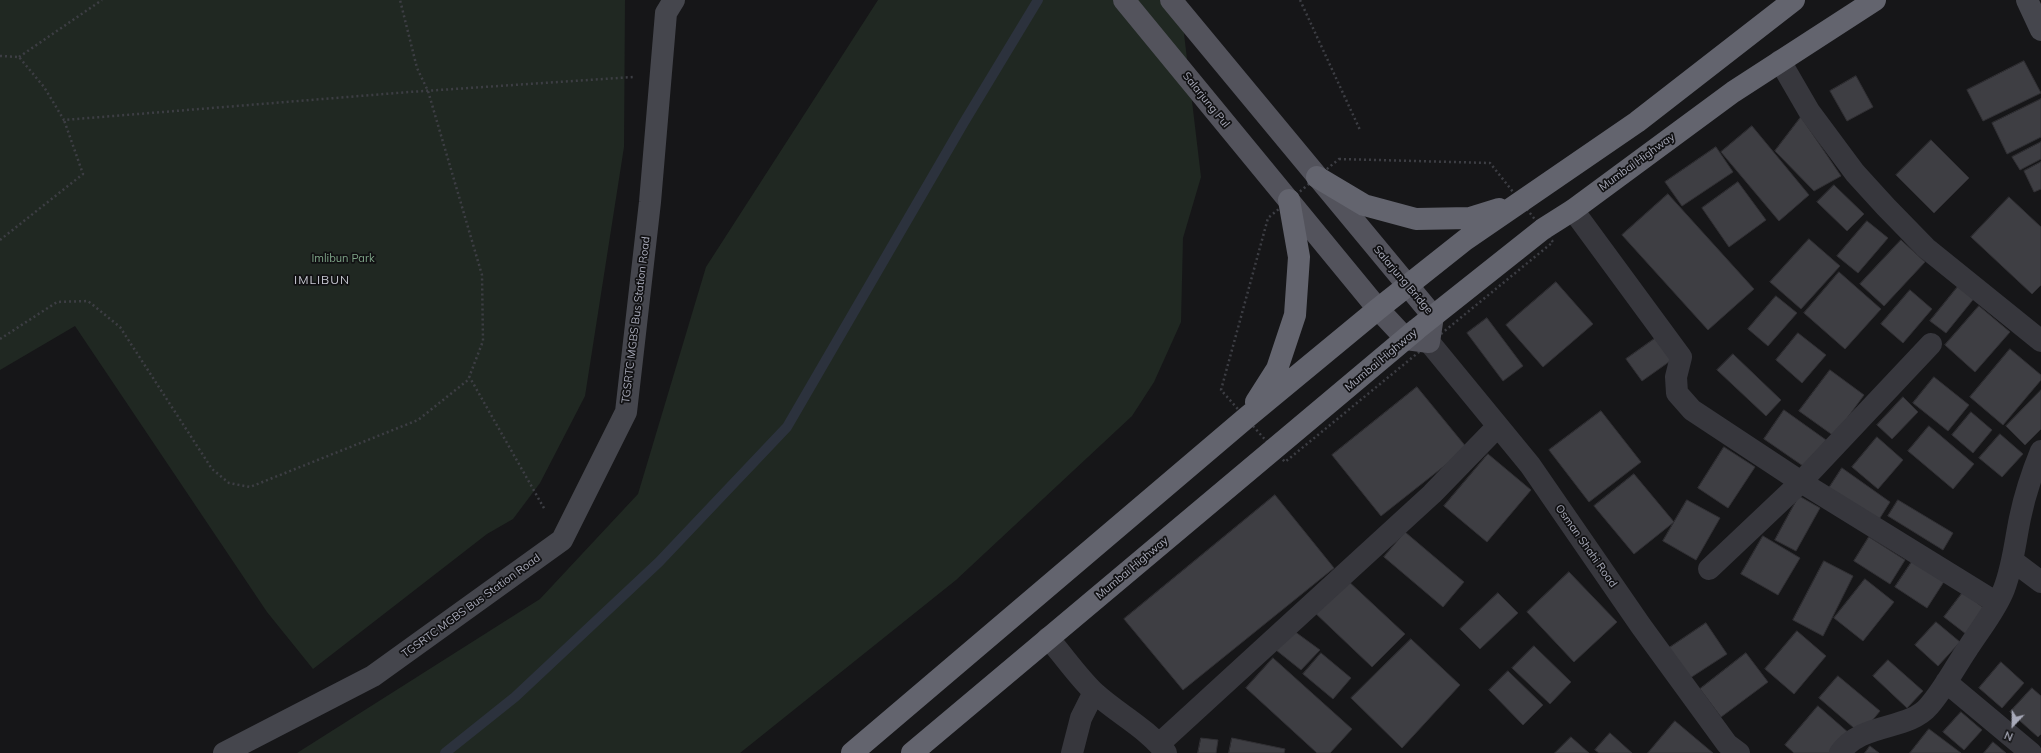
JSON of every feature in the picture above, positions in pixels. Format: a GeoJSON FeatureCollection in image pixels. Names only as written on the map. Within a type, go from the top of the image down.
{"type":"FeatureCollection","features":[{"type":"Feature","properties":{"kind":"highway"},"geometry":{"type":"LineString","coordinates":[[852,753],[1246,418],[1378,309],[1409,286],[1465,240],[1522,203],[1637,122],[1794,0]]}},
{"type":"Feature","properties":{"kind":"highway","name":"Mumbai Highway"},"geometry":{"type":"LineString","coordinates":[[912,753],[1406,338],[1543,229],[1573,210],[1733,92],[1875,0]]}},
{"type":"Feature","properties":{"kind":"highway"},"geometry":{"type":"LineString","coordinates":[[1317,177],[1364,205],[1416,219],[1470,218],[1522,203]]}},
{"type":"Feature","properties":{"kind":"highway"},"geometry":{"type":"LineString","coordinates":[[1246,418],[1276,369],[1295,315],[1299,257],[1289,200]]}},
{"type":"Feature","properties":{"kind":"main road","name":"Salarjung Pul"},"geometry":{"type":"LineString","coordinates":[[1124,0],[1289,200]]}},
{"type":"Feature","properties":{"kind":"main road"},"geometry":{"type":"LineString","coordinates":[[1171,0],[1317,177]]}},
{"type":"Feature","properties":{"kind":"main road","name":"Salarjung Bridge"},"geometry":{"type":"LineString","coordinates":[[1317,177],[1433,316],[1429,342]]}},
{"type":"Feature","properties":{"kind":"main road"},"geometry":{"type":"LineString","coordinates":[[1289,200],[1378,309],[1406,338],[1429,342]]}},
{"type":"Feature","properties":{"kind":"street","name":"TGSRTC MGBS Bus Station Road"},"geometry":{"type":"LineString","coordinates":[[224,753],[373,676],[562,540],[626,412],[650,202],[666,13],[674,0]]}},
{"type":"Feature","properties":{"kind":"street"},"geometry":{"type":"LineString","coordinates":[[2027,0],[2041,30]]}},
{"type":"Feature","properties":{"kind":"street"},"geometry":{"type":"LineString","coordinates":[[1780,61],[1814,117],[1855,173],[1886,207],[1926,248],[2041,341]]}},
{"type":"Feature","properties":{"kind":"street"},"geometry":{"type":"LineString","coordinates":[[1573,210],[1681,357],[1676,377],[1677,392],[1687,404],[1700,416],[1801,482],[1997,603]]}},
{"type":"Feature","properties":{"kind":"street","name":"Osman Shahi Road"},"geometry":{"type":"LineString","coordinates":[[1429,342],[1530,465],[1729,750]]}},
{"type":"Feature","properties":{"kind":"street"},"geometry":{"type":"LineString","coordinates":[[1709,569],[1801,482],[1932,344]]}},
{"type":"Feature","properties":{"kind":"street"},"geometry":{"type":"LineString","coordinates":[[1048,638],[1094,692],[1141,728],[1162,748],[1432,494],[1498,426]]}},
{"type":"Feature","properties":{"kind":"street"},"geometry":{"type":"LineString","coordinates":[[1840,753],[1861,735],[1915,719],[1929,707],[1946,682],[2004,590],[2013,561],[2019,518],[2028,485],[2041,451]]}},
{"type":"Feature","properties":{"kind":"street"},"geometry":{"type":"LineString","coordinates":[[2013,561],[2041,582]]}},
{"type":"Feature","properties":{"kind":"street"},"geometry":{"type":"LineString","coordinates":[[1946,682],[2031,753]]}},
{"type":"Feature","properties":{"kind":"street"},"geometry":{"type":"LineString","coordinates":[[1072,753],[1081,718],[1094,692]]}},
{"type":"Feature","properties":{"kind":"path"},"geometry":{"type":"LineString","coordinates":[[0,56],[19,57],[102,0]]}},
{"type":"Feature","properties":{"kind":"path"},"geometry":{"type":"LineString","coordinates":[[0,339],[57,302],[88,302],[120,327],[212,470],[229,483],[250,487],[418,420],[468,380],[483,340],[482,275],[428,91],[417,68],[400,0]]}},
{"type":"Feature","properties":{"kind":"path"},"geometry":{"type":"LineString","coordinates":[[1300,0],[1360,130]]}},
{"type":"Feature","properties":{"kind":"path"},"geometry":{"type":"LineString","coordinates":[[0,240],[84,174],[64,120],[44,87],[19,57]]}},
{"type":"Feature","properties":{"kind":"path"},"geometry":{"type":"LineString","coordinates":[[64,120],[428,91],[624,79],[661,72]]}},
{"type":"Feature","properties":{"kind":"path"},"geometry":{"type":"LineString","coordinates":[[469,376],[562,540]]}},
{"type":"Feature","properties":{"kind":"green space","name":"Imlibun Park"},"geometry":{"type":"Polygon","coordinates":[[[0,0],[625,0],[624,147],[585,396],[540,483],[513,519],[487,534],[313,669],[267,612],[75,326],[0,370],[0,0]]]}},
{"type":"Feature","properties":{"kind":"green space"},"geometry":{"type":"Polygon","coordinates":[[[878,0],[1180,0],[1201,177],[1183,238],[1181,322],[1154,382],[1132,416],[956,580],[740,753],[297,753],[540,599],[638,494],[706,267],[878,0]]]}},
{"type":"Feature","properties":{"kind":"building"},"geometry":{"type":"Polygon","coordinates":[[[2024,61],[2041,93],[1983,121],[1967,90],[2024,61]]]}},
{"type":"Feature","properties":{"kind":"building"},"geometry":{"type":"Polygon","coordinates":[[[1856,76],[1873,107],[1847,121],[1830,91],[1856,76]]]}},
{"type":"Feature","properties":{"kind":"building"},"geometry":{"type":"Polygon","coordinates":[[[2041,99],[2041,137],[2007,154],[1992,123],[2041,99]]]}},
{"type":"Feature","properties":{"kind":"building"},"geometry":{"type":"Polygon","coordinates":[[[1801,117],[1841,176],[1814,191],[1775,151],[1801,117]]]}},
{"type":"Feature","properties":{"kind":"building"},"geometry":{"type":"Polygon","coordinates":[[[1752,126],[1809,195],[1779,221],[1721,152],[1752,126]]]}},
{"type":"Feature","properties":{"kind":"building"},"geometry":{"type":"Polygon","coordinates":[[[1931,140],[1969,178],[1934,213],[1896,175],[1931,140]]]}},
{"type":"Feature","properties":{"kind":"building"},"geometry":{"type":"Polygon","coordinates":[[[2041,142],[2041,159],[2020,170],[2012,157],[2041,142]]]}},
{"type":"Feature","properties":{"kind":"building"},"geometry":{"type":"Polygon","coordinates":[[[1716,147],[1733,172],[1682,206],[1665,182],[1716,147]]]}},
{"type":"Feature","properties":{"kind":"building"},"geometry":{"type":"Polygon","coordinates":[[[2041,162],[2041,189],[2034,192],[2024,171],[2041,162]]]}},
{"type":"Feature","properties":{"kind":"building"},"geometry":{"type":"Polygon","coordinates":[[[1738,182],[1766,220],[1729,247],[1702,208],[1738,182]]]}},
{"type":"Feature","properties":{"kind":"building"},"geometry":{"type":"Polygon","coordinates":[[[1834,185],[1864,214],[1847,231],[1817,202],[1834,185]]]}},
{"type":"Feature","properties":{"kind":"building"},"geometry":{"type":"Polygon","coordinates":[[[1668,194],[1754,289],[1708,330],[1622,235],[1668,194]]]}},
{"type":"Feature","properties":{"kind":"building"},"geometry":{"type":"Polygon","coordinates":[[[2009,197],[2041,227],[2041,285],[2032,294],[1971,237],[2009,197]]]}},
{"type":"Feature","properties":{"kind":"building"},"geometry":{"type":"Polygon","coordinates":[[[1867,221],[1888,238],[1858,273],[1837,256],[1867,221]]]}},
{"type":"Feature","properties":{"kind":"building"},"geometry":{"type":"Polygon","coordinates":[[[1809,239],[1840,266],[1801,309],[1770,282],[1809,239]]]}},
{"type":"Feature","properties":{"kind":"building"},"geometry":{"type":"Polygon","coordinates":[[[1901,240],[1925,262],[1884,306],[1860,284],[1901,240]]]}},
{"type":"Feature","properties":{"kind":"building"},"geometry":{"type":"Polygon","coordinates":[[[1839,272],[1881,309],[1845,349],[1804,313],[1839,272]]]}},
{"type":"Feature","properties":{"kind":"building"},"geometry":{"type":"Polygon","coordinates":[[[1556,282],[1593,324],[1543,367],[1506,325],[1556,282]]]}},
{"type":"Feature","properties":{"kind":"building"},"geometry":{"type":"Polygon","coordinates":[[[1960,284],[1976,296],[1946,333],[1930,321],[1960,284]]]}},
{"type":"Feature","properties":{"kind":"building"},"geometry":{"type":"Polygon","coordinates":[[[1910,290],[1932,309],[1903,343],[1881,324],[1910,290]]]}},
{"type":"Feature","properties":{"kind":"building"},"geometry":{"type":"Polygon","coordinates":[[[1776,296],[1797,313],[1768,346],[1748,329],[1776,296]]]}},
{"type":"Feature","properties":{"kind":"building"},"geometry":{"type":"Polygon","coordinates":[[[1979,306],[2010,332],[1975,372],[1945,345],[1979,306]]]}},
{"type":"Feature","properties":{"kind":"building"},"geometry":{"type":"Polygon","coordinates":[[[1487,318],[1523,366],[1503,381],[1467,333],[1487,318]]]}},
{"type":"Feature","properties":{"kind":"building"},"geometry":{"type":"Polygon","coordinates":[[[1798,333],[1826,355],[1802,383],[1776,360],[1798,333]]]}},
{"type":"Feature","properties":{"kind":"building"},"geometry":{"type":"Polygon","coordinates":[[[1657,337],[1673,359],[1642,381],[1626,359],[1657,337]]]}},
{"type":"Feature","properties":{"kind":"building"},"geometry":{"type":"Polygon","coordinates":[[[2010,349],[2041,375],[2041,380],[2003,425],[1970,397],[2010,349]]]}},
{"type":"Feature","properties":{"kind":"building"},"geometry":{"type":"Polygon","coordinates":[[[1733,354],[1781,400],[1766,416],[1717,370],[1733,354]]]}},
{"type":"Feature","properties":{"kind":"building"},"geometry":{"type":"Polygon","coordinates":[[[1830,370],[1864,395],[1834,436],[1799,411],[1830,370]]]}},
{"type":"Feature","properties":{"kind":"building"},"geometry":{"type":"Polygon","coordinates":[[[1934,377],[1969,405],[1948,431],[1913,403],[1934,377]]]}},
{"type":"Feature","properties":{"kind":"building"},"geometry":{"type":"Polygon","coordinates":[[[1417,387],[1467,448],[1381,516],[1332,455],[1417,387]]]}},
{"type":"Feature","properties":{"kind":"building"},"geometry":{"type":"Polygon","coordinates":[[[2041,390],[2041,429],[2025,445],[2006,426],[2041,390]]]}},
{"type":"Feature","properties":{"kind":"building"},"geometry":{"type":"Polygon","coordinates":[[[1903,397],[1918,412],[1892,439],[1877,425],[1903,397]]]}},
{"type":"Feature","properties":{"kind":"building"},"geometry":{"type":"Polygon","coordinates":[[[1784,410],[1826,440],[1806,468],[1764,439],[1784,410]]]}},
{"type":"Feature","properties":{"kind":"building"},"geometry":{"type":"Polygon","coordinates":[[[1601,411],[1641,462],[1589,502],[1549,450],[1601,411]]]}},
{"type":"Feature","properties":{"kind":"building"},"geometry":{"type":"Polygon","coordinates":[[[1971,412],[1992,430],[1973,453],[1952,435],[1971,412]]]}},
{"type":"Feature","properties":{"kind":"building"},"geometry":{"type":"Polygon","coordinates":[[[1929,426],[1974,464],[1953,489],[1908,451],[1929,426]]]}},
{"type":"Feature","properties":{"kind":"building"},"geometry":{"type":"Polygon","coordinates":[[[2000,434],[2023,454],[2002,477],[1979,458],[2000,434]]]}},
{"type":"Feature","properties":{"kind":"building"},"geometry":{"type":"Polygon","coordinates":[[[1877,437],[1903,460],[1878,489],[1852,467],[1877,437]]]}},
{"type":"Feature","properties":{"kind":"building"},"geometry":{"type":"Polygon","coordinates":[[[1724,447],[1755,467],[1728,508],[1698,488],[1724,447]]]}},
{"type":"Feature","properties":{"kind":"building"},"geometry":{"type":"Polygon","coordinates":[[[1488,454],[1531,490],[1487,542],[1444,506],[1488,454]]]}},
{"type":"Feature","properties":{"kind":"building"},"geometry":{"type":"Polygon","coordinates":[[[1842,468],[1890,502],[1878,521],[1829,488],[1842,468]]]}},
{"type":"Feature","properties":{"kind":"building"},"geometry":{"type":"Polygon","coordinates":[[[1634,474],[1674,522],[1634,554],[1594,506],[1634,474]]]}},
{"type":"Feature","properties":{"kind":"building"},"geometry":{"type":"Polygon","coordinates":[[[1275,495],[1334,568],[1183,690],[1124,619],[1275,495]]]}},
{"type":"Feature","properties":{"kind":"building"},"geometry":{"type":"Polygon","coordinates":[[[1799,496],[1820,508],[1796,551],[1775,540],[1799,496]]]}},
{"type":"Feature","properties":{"kind":"building"},"geometry":{"type":"Polygon","coordinates":[[[1687,500],[1720,518],[1696,560],[1663,541],[1687,500]]]}},
{"type":"Feature","properties":{"kind":"building"},"geometry":{"type":"Polygon","coordinates":[[[1898,500],[1953,533],[1943,550],[1888,516],[1898,500]]]}},
{"type":"Feature","properties":{"kind":"building"},"geometry":{"type":"Polygon","coordinates":[[[1405,532],[1464,582],[1443,607],[1384,557],[1405,532]]]}},
{"type":"Feature","properties":{"kind":"building"},"geometry":{"type":"Polygon","coordinates":[[[1763,536],[1800,558],[1778,595],[1741,574],[1763,536]]]}},
{"type":"Feature","properties":{"kind":"building"},"geometry":{"type":"Polygon","coordinates":[[[1869,537],[1905,560],[1890,584],[1854,561],[1869,537]]]}},
{"type":"Feature","properties":{"kind":"building"},"geometry":{"type":"Polygon","coordinates":[[[1913,560],[1945,580],[1927,608],[1895,587],[1913,560]]]}},
{"type":"Feature","properties":{"kind":"building"},"geometry":{"type":"Polygon","coordinates":[[[1824,561],[1853,576],[1823,636],[1793,620],[1824,561]]]}},
{"type":"Feature","properties":{"kind":"building"},"geometry":{"type":"Polygon","coordinates":[[[1569,572],[1617,622],[1574,662],[1527,612],[1569,572]]]}},
{"type":"Feature","properties":{"kind":"building"},"geometry":{"type":"Polygon","coordinates":[[[1346,579],[1405,634],[1372,667],[1312,610],[1346,579]]]}},
{"type":"Feature","properties":{"kind":"building"},"geometry":{"type":"Polygon","coordinates":[[[1865,579],[1894,602],[1863,641],[1834,618],[1865,579]]]}},
{"type":"Feature","properties":{"kind":"building"},"geometry":{"type":"Polygon","coordinates":[[[1963,592],[1985,609],[1966,634],[1944,617],[1963,592]]]}},
{"type":"Feature","properties":{"kind":"building"},"geometry":{"type":"Polygon","coordinates":[[[1498,593],[1518,613],[1480,649],[1460,629],[1498,593]]]}},
{"type":"Feature","properties":{"kind":"building"},"geometry":{"type":"Polygon","coordinates":[[[1936,622],[1960,642],[1938,666],[1915,645],[1936,622]]]}},
{"type":"Feature","properties":{"kind":"building"},"geometry":{"type":"Polygon","coordinates":[[[1706,623],[1727,654],[1690,678],[1669,648],[1706,623]]]}},
{"type":"Feature","properties":{"kind":"building"},"geometry":{"type":"Polygon","coordinates":[[[1294,631],[1320,650],[1301,670],[1276,650],[1294,631]]]}},
{"type":"Feature","properties":{"kind":"building"},"geometry":{"type":"Polygon","coordinates":[[[1797,631],[1826,656],[1794,694],[1765,669],[1797,631]]]}},
{"type":"Feature","properties":{"kind":"building"},"geometry":{"type":"Polygon","coordinates":[[[1411,639],[1460,685],[1402,748],[1351,698],[1411,639]]]}},
{"type":"Feature","properties":{"kind":"building"},"geometry":{"type":"Polygon","coordinates":[[[1534,646],[1571,682],[1550,704],[1512,668],[1534,646]]]}},
{"type":"Feature","properties":{"kind":"building"},"geometry":{"type":"Polygon","coordinates":[[[1321,653],[1351,678],[1333,699],[1303,674],[1321,653]]]}},
{"type":"Feature","properties":{"kind":"building"},"geometry":{"type":"Polygon","coordinates":[[[1746,653],[1768,682],[1721,717],[1700,689],[1746,653]]]}},
{"type":"Feature","properties":{"kind":"building"},"geometry":{"type":"Polygon","coordinates":[[[1273,658],[1352,729],[1330,753],[1317,753],[1246,688],[1273,658]]]}},
{"type":"Feature","properties":{"kind":"building"},"geometry":{"type":"Polygon","coordinates":[[[1888,660],[1923,691],[1907,708],[1873,676],[1888,660]]]}},
{"type":"Feature","properties":{"kind":"building"},"geometry":{"type":"Polygon","coordinates":[[[2001,662],[2024,683],[2002,708],[1979,688],[2001,662]]]}},
{"type":"Feature","properties":{"kind":"building"},"geometry":{"type":"Polygon","coordinates":[[[1508,671],[1543,705],[1523,725],[1489,690],[1508,671]]]}},
{"type":"Feature","properties":{"kind":"building"},"geometry":{"type":"Polygon","coordinates":[[[1838,676],[1880,711],[1861,734],[1819,698],[1838,676]]]}},
{"type":"Feature","properties":{"kind":"building"},"geometry":{"type":"Polygon","coordinates":[[[2032,688],[2041,696],[2041,734],[2038,737],[2010,712],[2032,688]]]}},
{"type":"Feature","properties":{"kind":"building"},"geometry":{"type":"Polygon","coordinates":[[[1818,706],[1850,734],[1834,753],[1794,753],[1785,745],[1818,706]]]}},
{"type":"Feature","properties":{"kind":"building"},"geometry":{"type":"Polygon","coordinates":[[[1961,712],[1982,730],[1964,750],[1943,732],[1961,712]]]}},
{"type":"Feature","properties":{"kind":"building"},"geometry":{"type":"Polygon","coordinates":[[[1675,721],[1713,753],[1648,753],[1675,721]]]}},
{"type":"Feature","properties":{"kind":"building"},"geometry":{"type":"Polygon","coordinates":[[[1929,729],[1961,753],[1910,753],[1929,729]]]}},
{"type":"Feature","properties":{"kind":"building"},"geometry":{"type":"Polygon","coordinates":[[[1610,733],[1632,753],[1599,753],[1595,750],[1610,733]]]}},
{"type":"Feature","properties":{"kind":"building"},"geometry":{"type":"Polygon","coordinates":[[[1571,737],[1589,753],[1555,753],[1571,737]]]}},
{"type":"Feature","properties":{"kind":"building"},"geometry":{"type":"Polygon","coordinates":[[[1201,738],[1218,740],[1216,753],[1198,753],[1201,738]]]}},
{"type":"Feature","properties":{"kind":"building"},"geometry":{"type":"Polygon","coordinates":[[[1232,738],[1285,749],[1284,753],[1229,753],[1232,738]]]}},
{"type":"Feature","properties":{"kind":"building"},"geometry":{"type":"Polygon","coordinates":[[[1993,742],[2006,753],[1984,753],[1993,742]]]}},
{"type":"Feature","properties":{"kind":"building"},"geometry":{"type":"Polygon","coordinates":[[[1870,746],[1879,753],[1865,753],[1870,746]]]}},
{"type":"Feature","properties":{"kind":"waterway"},"geometry":{"type":"LineString","coordinates":[[445,753],[515,697],[659,562],[787,427],[963,124],[1038,0]]}},
{"type":"Feature","properties":{"kind":"district","name":"IMLIBUN"},"geometry":{"type":"Point","coordinates":[322,280]}}]}
